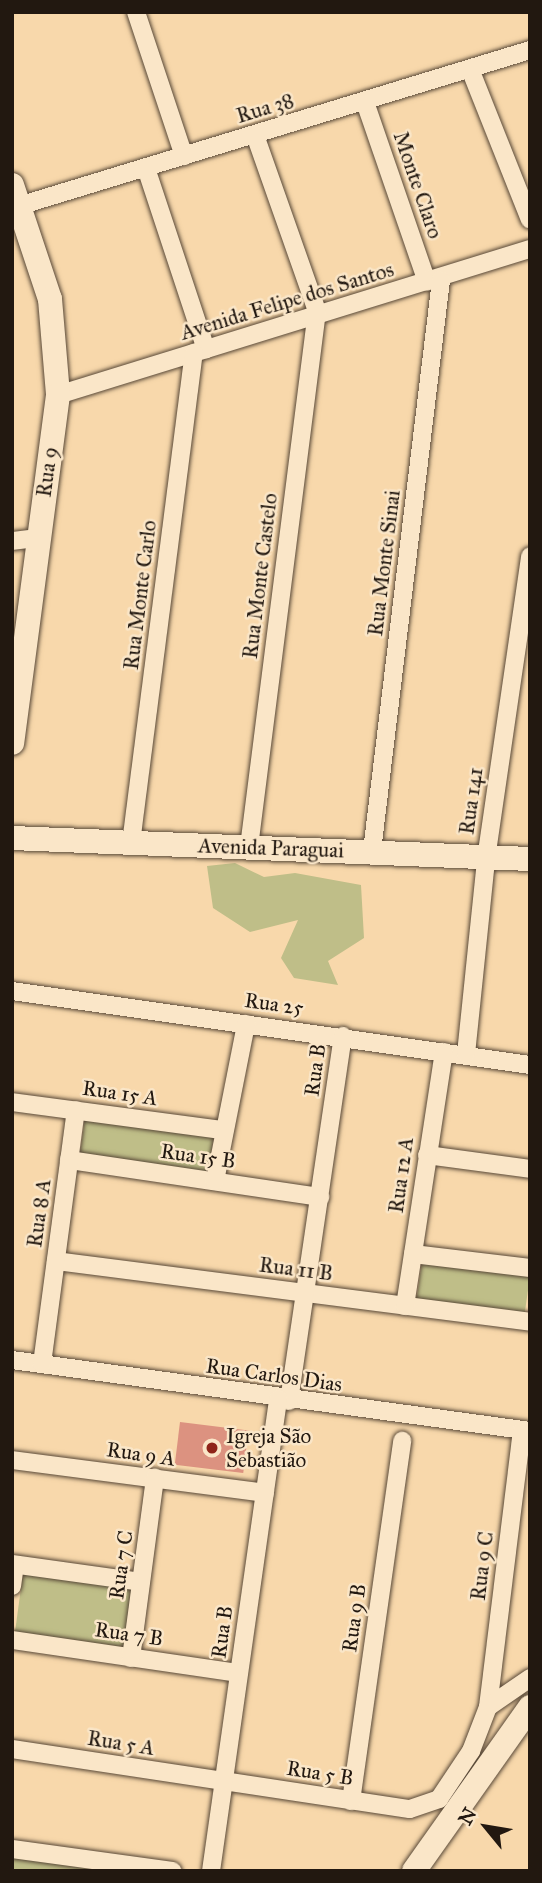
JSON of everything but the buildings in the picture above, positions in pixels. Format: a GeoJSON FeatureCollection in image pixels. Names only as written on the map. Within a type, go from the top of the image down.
{"type":"FeatureCollection","features":[{"type":"Feature","properties":{"kind":"street"},"geometry":{"type":"LineString","coordinates":[[139,13],[184,156]]}},
{"type":"Feature","properties":{"kind":"street","name":"Rua 38"},"geometry":{"type":"LineString","coordinates":[[14,200],[146,168],[530,50]]}},
{"type":"Feature","properties":{"kind":"street"},"geometry":{"type":"LineString","coordinates":[[470,69],[530,220]]}},
{"type":"Feature","properties":{"kind":"street","name":"Monte Claro"},"geometry":{"type":"LineString","coordinates":[[365,102],[434,281]]}},
{"type":"Feature","properties":{"kind":"street"},"geometry":{"type":"LineString","coordinates":[[255,135],[317,311]]}},
{"type":"Feature","properties":{"kind":"street","name":"Rua Monte Carlo"},"geometry":{"type":"LineString","coordinates":[[131,843],[200,351],[146,168]]}},
{"type":"Feature","properties":{"kind":"street","name":"Rua 9"},"geometry":{"type":"LineString","coordinates":[[12,743],[58,395],[50,299],[14,200]]}},
{"type":"Feature","properties":{"kind":"street","name":"Avenida Felipe dos Santos"},"geometry":{"type":"LineString","coordinates":[[58,395],[317,311],[434,281],[530,249]]}},
{"type":"Feature","properties":{"kind":"street","name":"Rua Monte Sinai"},"geometry":{"type":"LineString","coordinates":[[372,851],[434,281]]}},
{"type":"Feature","properties":{"kind":"street","name":"Rua Monte Castelo"},"geometry":{"type":"LineString","coordinates":[[248,847],[317,311]]}},
{"type":"Feature","properties":{"kind":"street"},"geometry":{"type":"LineString","coordinates":[[12,541],[37,538]]}},
{"type":"Feature","properties":{"kind":"street","name":"Rua 141"},"geometry":{"type":"LineString","coordinates":[[466,1054],[486,859],[530,556]]}},
{"type":"Feature","properties":{"kind":"street","name":"Avenida Paraguai"},"geometry":{"type":"LineString","coordinates":[[12,838],[530,859]]}},
{"type":"Feature","properties":{"kind":"street","name":"Rua 25"},"geometry":{"type":"LineString","coordinates":[[12,991],[344,1036],[530,1065]]}},
{"type":"Feature","properties":{"kind":"street"},"geometry":{"type":"LineString","coordinates":[[215,1181],[222,1130],[246,1024]]}},
{"type":"Feature","properties":{"kind":"street","name":"Rua B"},"geometry":{"type":"LineString","coordinates":[[211,1871],[265,1493],[305,1293],[344,1036]]}},
{"type":"Feature","properties":{"kind":"street","name":"Rua 12 A"},"geometry":{"type":"LineString","coordinates":[[405,1306],[444,1052]]}},
{"type":"Feature","properties":{"kind":"street","name":"Rua 15 A"},"geometry":{"type":"LineString","coordinates":[[12,1101],[222,1130]]}},
{"type":"Feature","properties":{"kind":"street","name":"Rua 8 A"},"geometry":{"type":"LineString","coordinates":[[42,1364],[76,1110]]}},
{"type":"Feature","properties":{"kind":"street"},"geometry":{"type":"LineString","coordinates":[[427,1155],[530,1169]]}},
{"type":"Feature","properties":{"kind":"street","name":"Rua 15 B"},"geometry":{"type":"LineString","coordinates":[[69,1160],[320,1197]]}},
{"type":"Feature","properties":{"kind":"street"},"geometry":{"type":"LineString","coordinates":[[413,1254],[530,1268]]}},
{"type":"Feature","properties":{"kind":"street","name":"Rua 11 B"},"geometry":{"type":"LineString","coordinates":[[56,1261],[530,1322]]}},
{"type":"Feature","properties":{"kind":"street","name":"Rua Carlos Dias"},"geometry":{"type":"LineString","coordinates":[[12,1360],[283,1400],[526,1431]]}},
{"type":"Feature","properties":{"kind":"street","name":"Rua 9 C"},"geometry":{"type":"LineString","coordinates":[[410,1810],[439,1798],[481,1733],[488,1707],[526,1431]]}},
{"type":"Feature","properties":{"kind":"street","name":"Rua 9 B"},"geometry":{"type":"LineString","coordinates":[[351,1801],[402,1441]]}},
{"type":"Feature","properties":{"kind":"street","name":"Rua 9 A"},"geometry":{"type":"LineString","coordinates":[[12,1460],[265,1493]]}},
{"type":"Feature","properties":{"kind":"street","name":"Rua 7 C"},"geometry":{"type":"LineString","coordinates":[[131,1658],[155,1479]]}},
{"type":"Feature","properties":{"kind":"street"},"geometry":{"type":"LineString","coordinates":[[12,1586],[14,1564],[141,1582]]}},
{"type":"Feature","properties":{"kind":"street","name":"Rua 7 B"},"geometry":{"type":"LineString","coordinates":[[12,1640],[239,1673]]}},
{"type":"Feature","properties":{"kind":"street"},"geometry":{"type":"LineString","coordinates":[[488,1707],[530,1678]]}},
{"type":"Feature","properties":{"kind":"street"},"geometry":{"type":"LineString","coordinates":[[414,1871],[530,1707]]}},
{"type":"Feature","properties":{"kind":"street","name":"Rua 5 A"},"geometry":{"type":"LineString","coordinates":[[12,1749],[223,1782]]}},
{"type":"Feature","properties":{"kind":"street","name":"Rua 5 B"},"geometry":{"type":"LineString","coordinates":[[223,1782],[410,1810]]}},
{"type":"Feature","properties":{"kind":"street"},"geometry":{"type":"LineString","coordinates":[[12,1849],[102,1866],[173,1871]]}},
{"type":"Feature","properties":{"kind":"shaded area"},"geometry":{"type":"Polygon","coordinates":[[[235,863],[264,877],[295,873],[361,885],[364,938],[328,961],[338,985],[294,978],[281,958],[298,920],[250,932],[213,908],[207,866],[235,863]]]}},
{"type":"Feature","properties":{"kind":"shaded area"},"geometry":{"type":"Polygon","coordinates":[[[85,1118],[214,1136],[209,1173],[80,1155],[85,1118]]]}},
{"type":"Feature","properties":{"kind":"shaded area"},"geometry":{"type":"Polygon","coordinates":[[[422,1261],[530,1276],[525,1314],[417,1299],[422,1261]]]}},
{"type":"Feature","properties":{"kind":"shaded area"},"geometry":{"type":"Polygon","coordinates":[[[23,1573],[131,1588],[134,1612],[123,1647],[15,1632],[23,1573]]]}},
{"type":"Feature","properties":{"kind":"shaded area"},"geometry":{"type":"Polygon","coordinates":[[[12,1855],[93,1868],[93,1871],[12,1871],[12,1855]]]}},
{"type":"Feature","properties":{"kind":"place","name":"Igreja São Sebastião"},"geometry":{"type":"Point","coordinates":[212,1448]}}]}
